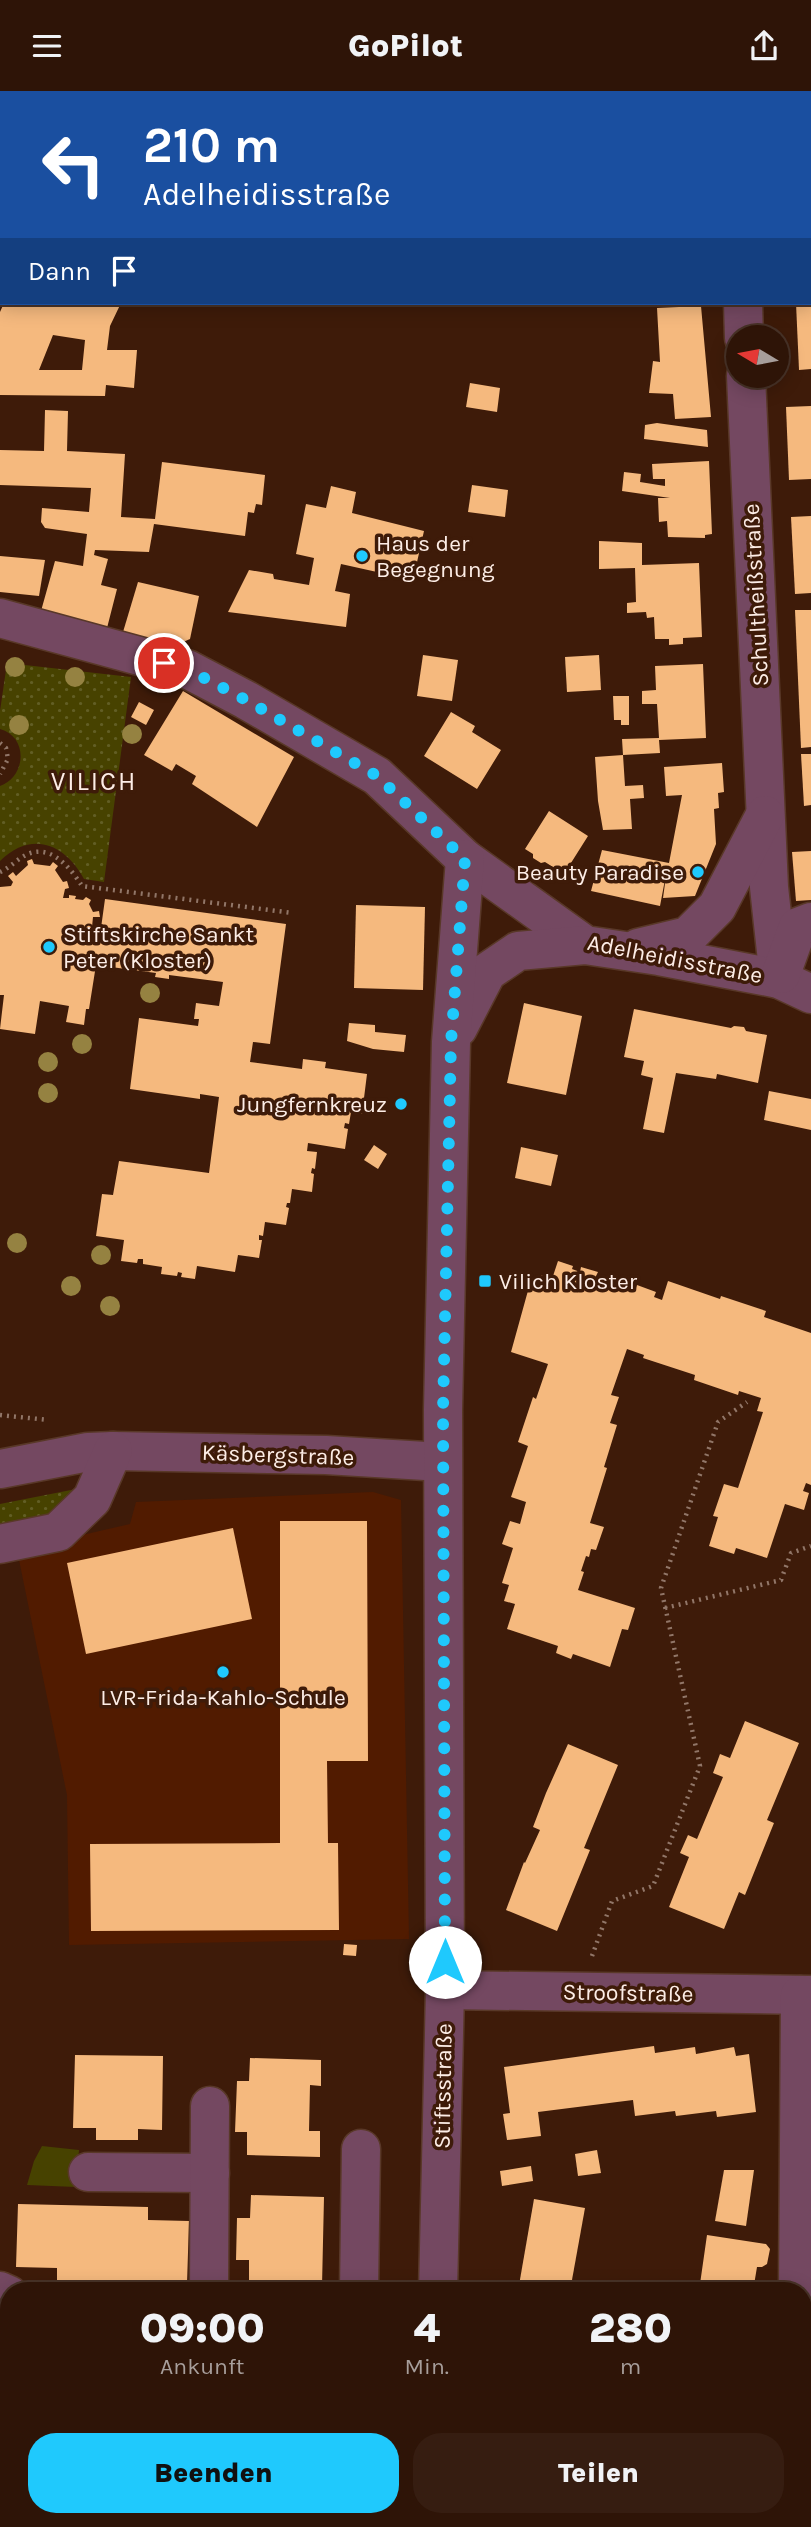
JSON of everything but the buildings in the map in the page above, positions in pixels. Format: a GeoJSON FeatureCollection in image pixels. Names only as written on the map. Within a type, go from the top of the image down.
{"type":"FeatureCollection","features":[{"type":"Feature","properties":{"kind":"street"},"geometry":{"type":"LineString","coordinates":[[743,305],[744,325]]}},
{"type":"Feature","properties":{"kind":"street","name":"Schultheißstraße"},"geometry":{"type":"LineString","coordinates":[[747,389],[770,917],[795,986]]}},
{"type":"Feature","properties":{"kind":"street","name":"Adelheidisstraße"},"geometry":{"type":"LineString","coordinates":[[0,618],[187,669],[246,700],[377,776],[465,859],[585,945],[628,951],[795,986]]}},
{"type":"Feature","properties":{"kind":"street"},"geometry":{"type":"LineString","coordinates":[[628,951],[688,936],[716,907],[765,814]]}},
{"type":"Feature","properties":{"kind":"street","name":"Stiftsstraße"},"geometry":{"type":"LineString","coordinates":[[438,2282],[445,1990],[442,1462],[451,1042],[465,859]]}},
{"type":"Feature","properties":{"kind":"street"},"geometry":{"type":"LineString","coordinates":[[795,986],[798,927],[811,922]]}},
{"type":"Feature","properties":{"kind":"street","name":"Stiftsstraße"},"geometry":{"type":"LineString","coordinates":[[451,1042],[486,972],[518,951],[585,945]]}},
{"type":"Feature","properties":{"kind":"street"},"geometry":{"type":"LineString","coordinates":[[0,1544],[58,1532],[92,1499],[113,1451]]}},
{"type":"Feature","properties":{"kind":"street","name":"Käsbergstraße"},"geometry":{"type":"LineString","coordinates":[[0,1469],[88,1452],[113,1451],[326,1455],[442,1462]]}},
{"type":"Feature","properties":{"kind":"street","name":"Stroofstraße"},"geometry":{"type":"LineString","coordinates":[[445,1990],[806,1995]]}},
{"type":"Feature","properties":{"kind":"street"},"geometry":{"type":"LineString","coordinates":[[798,2282],[806,1995]]}},
{"type":"Feature","properties":{"kind":"street"},"geometry":{"type":"LineString","coordinates":[[209,2282],[210,2106]]}},
{"type":"Feature","properties":{"kind":"street"},"geometry":{"type":"LineString","coordinates":[[359,2282],[361,2149]]}},
{"type":"Feature","properties":{"kind":"street"},"geometry":{"type":"LineString","coordinates":[[88,2172],[210,2173]]}},
{"type":"Feature","properties":{"kind":"path"},"geometry":{"type":"LineString","coordinates":[[0,743],[6,748],[8,759],[0,774]]}},
{"type":"Feature","properties":{"kind":"path"},"geometry":{"type":"LineString","coordinates":[[0,872],[31,852],[48,853],[64,862],[82,886],[293,913]]}},
{"type":"Feature","properties":{"kind":"path"},"geometry":{"type":"LineString","coordinates":[[578,1993],[612,1901],[653,1886],[700,1766],[661,1588],[718,1422],[747,1402]]}},
{"type":"Feature","properties":{"kind":"path"},"geometry":{"type":"LineString","coordinates":[[665,1608],[781,1580],[791,1553],[811,1546]]}},
{"type":"Feature","properties":{"kind":"shaded area"},"geometry":{"type":"Polygon","coordinates":[[[7,663],[131,677],[104,882],[84,879],[67,857],[47,845],[24,846],[12,851],[0,861],[0,786],[15,774],[21,757],[16,740],[0,729],[7,663]]]}},
{"type":"Feature","properties":{"kind":"shaded area"},"geometry":{"type":"Polygon","coordinates":[[[76,1489],[65,1512],[0,1533],[0,1504],[76,1489]]]}},
{"type":"Feature","properties":{"kind":"shaded area","name":"LVR-Frida-Kahlo-Schule"},"geometry":{"type":"Polygon","coordinates":[[[373,1492],[401,1500],[409,1939],[69,1945],[67,1795],[17,1550],[130,1524],[136,1502],[373,1492]]]}},
{"type":"Feature","properties":{"kind":"shaded area"},"geometry":{"type":"Polygon","coordinates":[[[42,2146],[79,2150],[76,2187],[27,2185],[42,2146]]]}},
{"type":"Feature","properties":{"kind":"place","name":"Haus der Begegnung"},"geometry":{"type":"Point","coordinates":[362,556]}},
{"type":"Feature","properties":{"kind":"place","name":"Beauty Paradise"},"geometry":{"type":"Point","coordinates":[698,872]}},
{"type":"Feature","properties":{"kind":"place","name":"Stiftskirche Sankt Peter (Kloster)"},"geometry":{"type":"Point","coordinates":[49,947]}},
{"type":"Feature","properties":{"kind":"place","name":"Jungfernkreuz"},"geometry":{"type":"Point","coordinates":[401,1104]}},
{"type":"Feature","properties":{"kind":"place","name":"Vilich Kloster"},"geometry":{"type":"Point","coordinates":[485,1281]}},
{"type":"Feature","properties":{"kind":"place","name":"LVR-Frida-Kahlo-Schule"},"geometry":{"type":"Point","coordinates":[223,1672]}},
{"type":"Feature","properties":{"kind":"district","name":"VILICH"},"geometry":{"type":"Point","coordinates":[94,781]}},
{"type":"Feature","properties":{"kind":"route"},"geometry":{"type":"LineString","coordinates":[[164,663],[187,669],[246,700],[377,776],[465,859],[451,1042],[442,1462],[445,1962]]}}]}
